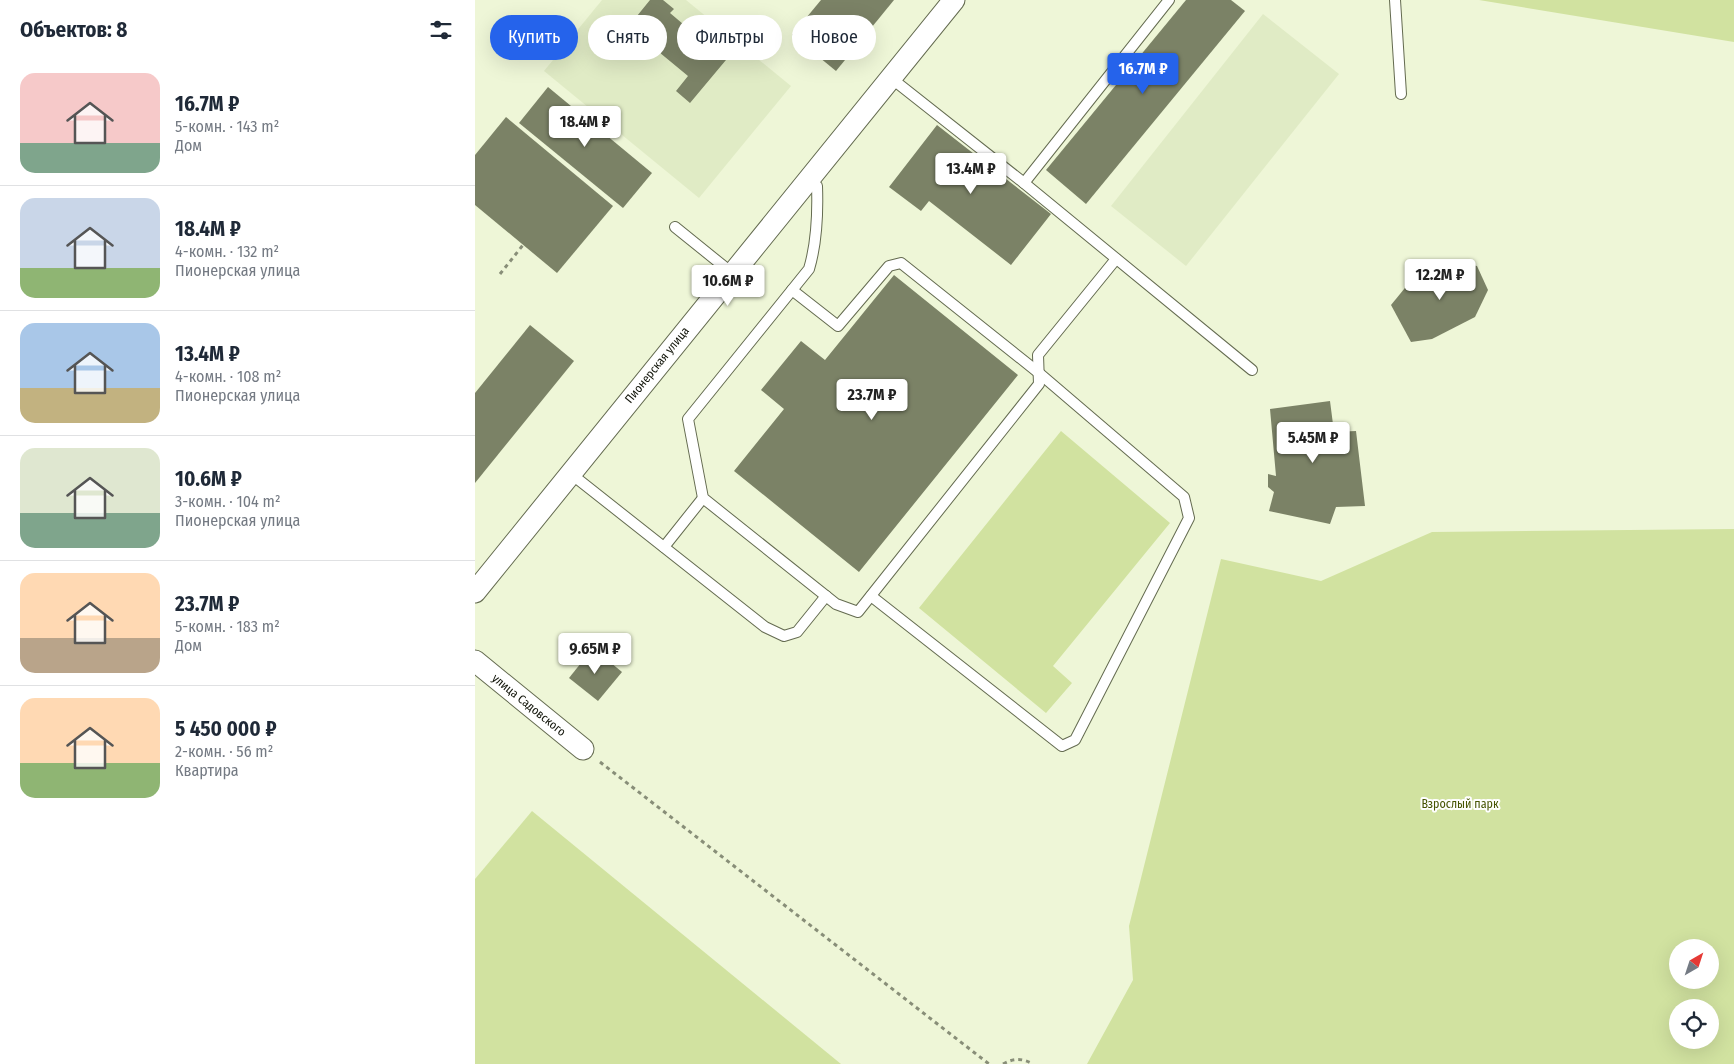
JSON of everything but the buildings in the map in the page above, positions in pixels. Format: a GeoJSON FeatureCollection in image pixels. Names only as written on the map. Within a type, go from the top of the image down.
{"type":"FeatureCollection","features":[{"type":"Feature","properties":{"kind":"street","name":"Пионерская улица"},"geometry":{"type":"LineString","coordinates":[[475,592],[954,0]]}},
{"type":"Feature","properties":{"kind":"street","name":"улица Садовского"},"geometry":{"type":"LineString","coordinates":[[475,662],[583,749]]}},
{"type":"Feature","properties":{"kind":"lane"},"geometry":{"type":"LineString","coordinates":[[1023,183],[1169,0]]}},
{"type":"Feature","properties":{"kind":"lane"},"geometry":{"type":"LineString","coordinates":[[1395,0],[1401,94]]}},
{"type":"Feature","properties":{"kind":"lane"},"geometry":{"type":"LineString","coordinates":[[891,78],[1252,370]]}},
{"type":"Feature","properties":{"kind":"lane"},"geometry":{"type":"LineString","coordinates":[[808,180],[817,186],[818,215],[814,251],[809,269],[688,419],[703,498],[835,604],[858,612],[1039,384],[1038,355],[1116,259]]}},
{"type":"Feature","properties":{"kind":"lane"},"geometry":{"type":"LineString","coordinates":[[675,227],[732,273]]}},
{"type":"Feature","properties":{"kind":"lane"},"geometry":{"type":"LineString","coordinates":[[792,290],[837,326],[889,266],[901,263],[1039,373],[1185,497],[1189,518],[1075,740],[1062,746],[871,596]]}},
{"type":"Feature","properties":{"kind":"lane"},"geometry":{"type":"LineString","coordinates":[[570,473],[765,626],[784,636],[797,632],[826,596]]}},
{"type":"Feature","properties":{"kind":"lane"},"geometry":{"type":"LineString","coordinates":[[664,547],[703,498]]}},
{"type":"Feature","properties":{"kind":"path"},"geometry":{"type":"LineString","coordinates":[[500,274],[523,245]]}},
{"type":"Feature","properties":{"kind":"path"},"geometry":{"type":"LineString","coordinates":[[583,749],[989,1064]]}},
{"type":"Feature","properties":{"kind":"path"},"geometry":{"type":"LineString","coordinates":[[1003,1064],[1010,1060],[1019,1059],[1033,1064]]}},
{"type":"Feature","properties":{"kind":"shaded area"},"geometry":{"type":"Polygon","coordinates":[[[602,0],[686,0],[704,15],[677,15],[677,60],[759,60],[791,86],[699,198],[544,71],[553,60],[578,60],[578,29],[588,17],[588,60],[667,60],[667,15],[590,15],[602,0]]]}},
{"type":"Feature","properties":{"kind":"shaded area"},"geometry":{"type":"Polygon","coordinates":[[[1263,14],[1339,74],[1186,266],[1111,206],[1263,14]]]}},
{"type":"Feature","properties":{"kind":"green space"},"geometry":{"type":"Polygon","coordinates":[[[1479,0],[1734,0],[1734,42],[1479,0]]]}},
{"type":"Feature","properties":{"kind":"green space"},"geometry":{"type":"Polygon","coordinates":[[[1061,431],[1170,523],[1053,666],[1072,683],[1046,713],[919,608],[1061,431]]]}},
{"type":"Feature","properties":{"kind":"green space","name":"Взрослый парк"},"geometry":{"type":"Polygon","coordinates":[[[1734,529],[1734,1064],[1087,1064],[1133,980],[1129,926],[1221,559],[1321,581],[1432,532],[1734,529]]]}},
{"type":"Feature","properties":{"kind":"green space"},"geometry":{"type":"Polygon","coordinates":[[[532,811],[841,1064],[475,1064],[475,879],[532,811]]]}}]}
